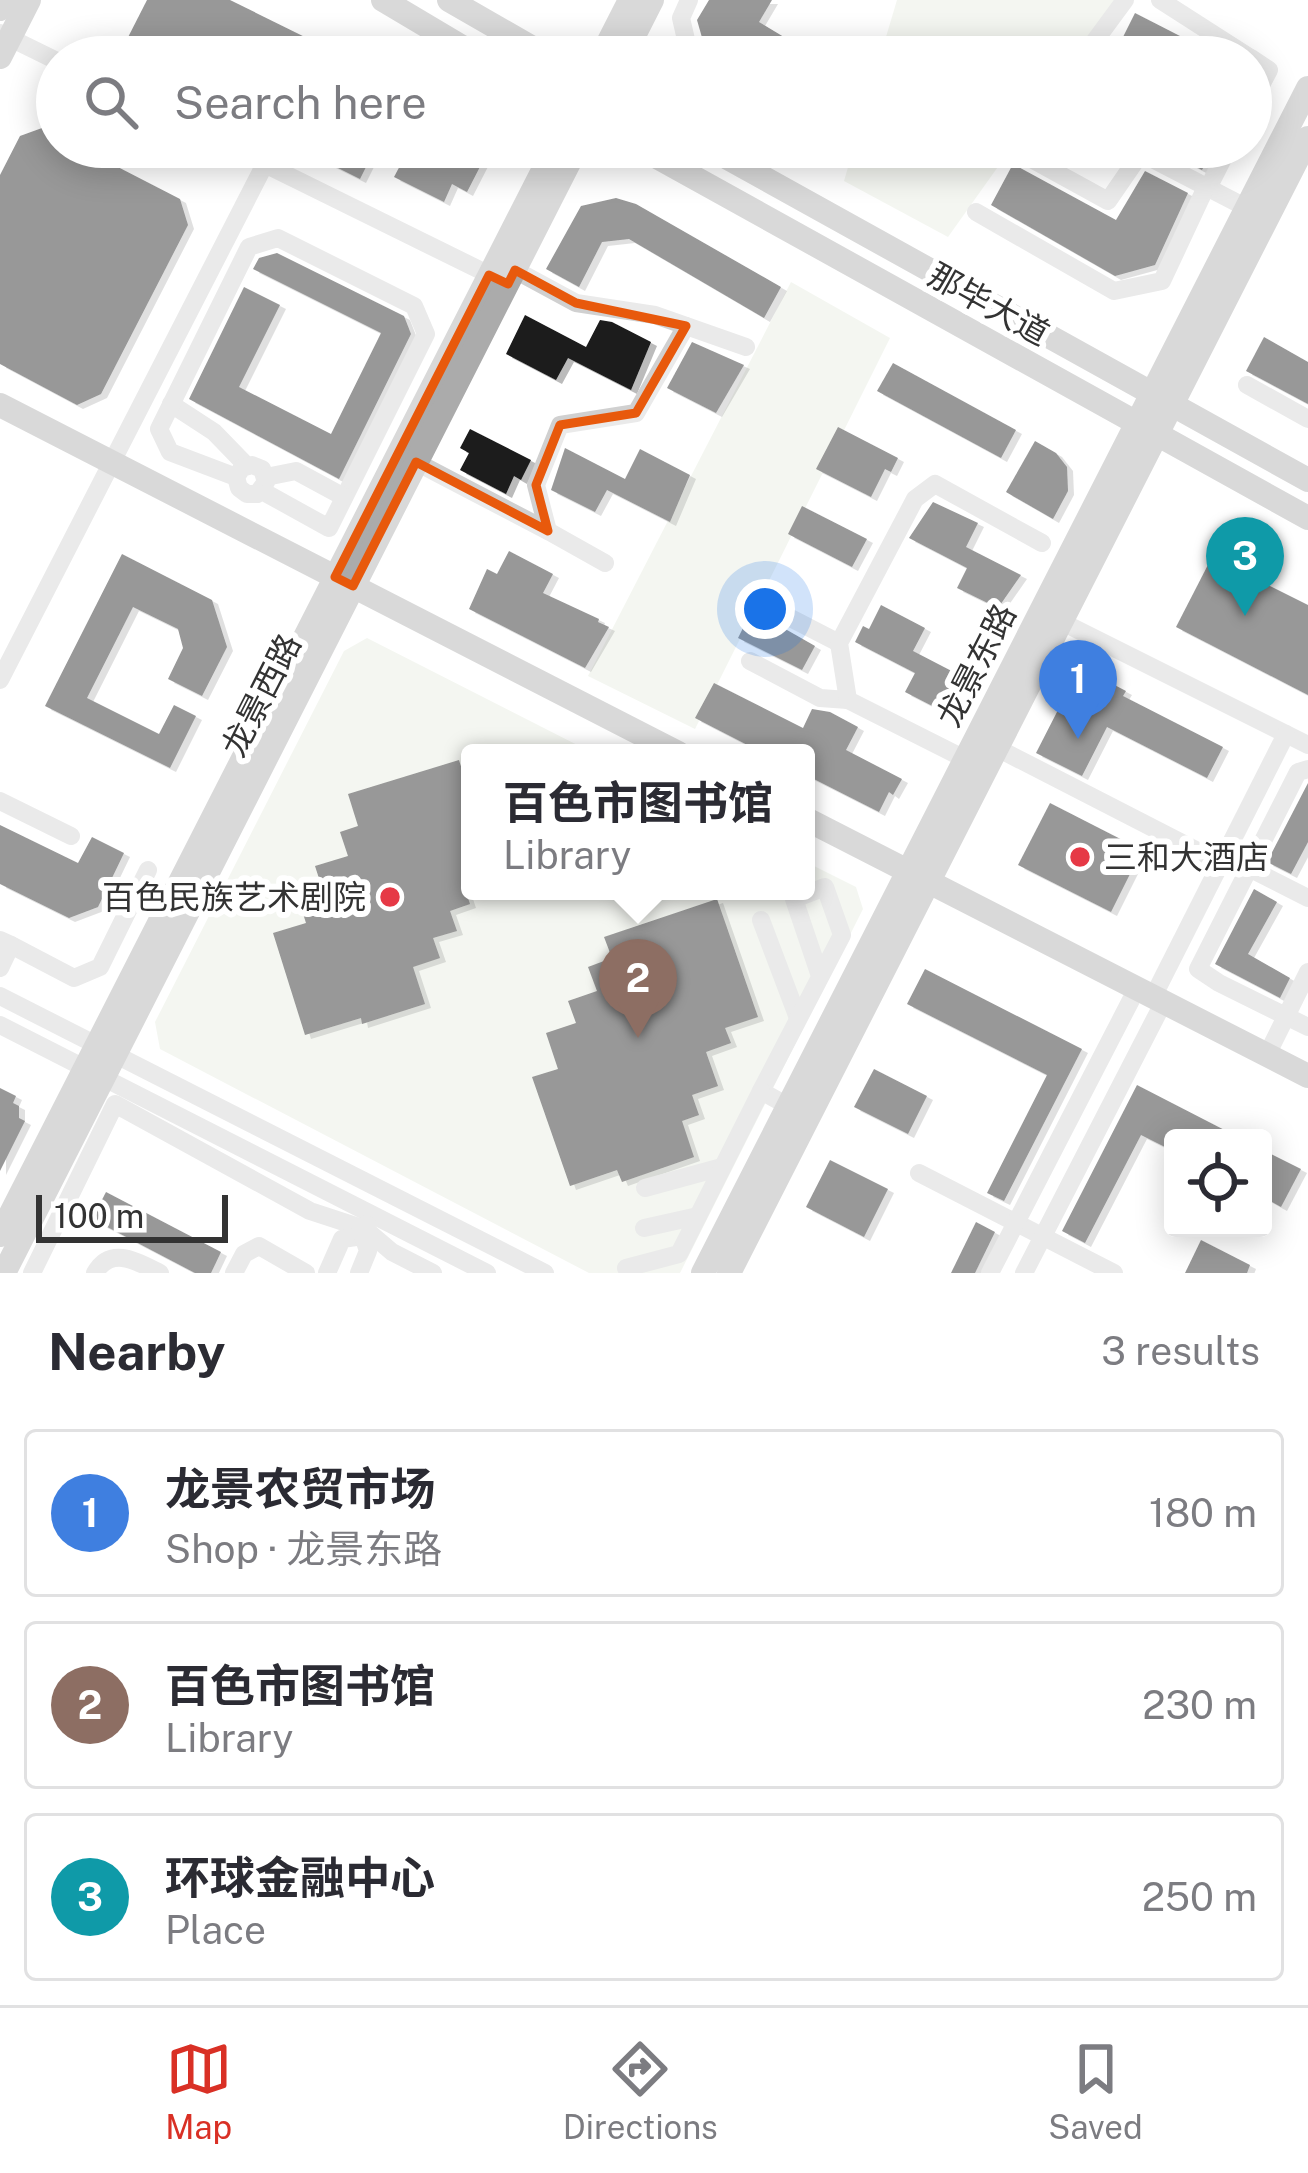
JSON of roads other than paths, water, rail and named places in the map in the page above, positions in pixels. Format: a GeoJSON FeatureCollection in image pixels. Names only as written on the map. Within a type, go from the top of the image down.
{"type":"FeatureCollection","features":[{"type":"Feature","properties":{"kind":"main road"},"geometry":{"type":"LineString","coordinates":[[0,9],[4,0]]}},
{"type":"Feature","properties":{"kind":"main road"},"geometry":{"type":"LineString","coordinates":[[3,43],[29,0]]}},
{"type":"Feature","properties":{"kind":"main road"},"geometry":{"type":"LineString","coordinates":[[383,0],[441,36]]}},
{"type":"Feature","properties":{"kind":"main road"},"geometry":{"type":"LineString","coordinates":[[612,36],[630,0]]}},
{"type":"Feature","properties":{"kind":"main road"},"geometry":{"type":"LineString","coordinates":[[634,36],[652,0]]}},
{"type":"Feature","properties":{"kind":"main road"},"geometry":{"type":"LineString","coordinates":[[437,34],[452,2],[511,36]]}},
{"type":"Feature","properties":{"kind":"main road","name":"龙景东路"},"geometry":{"type":"LineString","coordinates":[[1272,159],[1308,88]]}},
{"type":"Feature","properties":{"kind":"main road","name":"龙景东路"},"geometry":{"type":"LineString","coordinates":[[729,1273],[915,882],[965,759],[1051,617],[1146,429],[1308,138]]}},
{"type":"Feature","properties":{"kind":"main road","name":"龙景西路"},"geometry":{"type":"LineString","coordinates":[[341,588],[416,462],[504,276],[547,168]]}},
{"type":"Feature","properties":{"kind":"main road","name":"龙景西路"},"geometry":{"type":"LineString","coordinates":[[0,1235],[94,1073],[341,588],[565,168]]}},
{"type":"Feature","properties":{"kind":"main road","name":"那毕大道"},"geometry":{"type":"LineString","coordinates":[[677,168],[1308,518]]}},
{"type":"Feature","properties":{"kind":"main road","name":"那毕大道"},"geometry":{"type":"LineString","coordinates":[[746,168],[1308,480]]}},
{"type":"Feature","properties":{"kind":"main road","name":"龙景东路"},"geometry":{"type":"LineString","coordinates":[[1162,400],[1267,168]]}},
{"type":"Feature","properties":{"kind":"main road"},"geometry":{"type":"LineString","coordinates":[[0,405],[108,470],[660,744]]}},
{"type":"Feature","properties":{"kind":"main road"},"geometry":{"type":"LineString","coordinates":[[0,423],[244,530],[341,588],[631,744]]}},
{"type":"Feature","properties":{"kind":"main road","name":"龙景东路"},"geometry":{"type":"LineString","coordinates":[[703,1273],[788,1106],[997,748],[1051,617]]}},
{"type":"Feature","properties":{"kind":"main road"},"geometry":{"type":"LineString","coordinates":[[815,823],[915,882],[1308,1090]]}},
{"type":"Feature","properties":{"kind":"main road"},"geometry":{"type":"LineString","coordinates":[[815,838],[915,882]]}},
{"type":"Feature","properties":{"kind":"main road"},"geometry":{"type":"LineString","coordinates":[[1147,1003],[1308,1076]]}},
{"type":"Feature","properties":{"kind":"main road","name":"龙景西路"},"geometry":{"type":"LineString","coordinates":[[4,1273],[94,1073]]}},
{"type":"Feature","properties":{"kind":"street"},"geometry":{"type":"LineString","coordinates":[[685,36],[681,18],[689,0]]}},
{"type":"Feature","properties":{"kind":"street"},"geometry":{"type":"LineString","coordinates":[[1098,36],[1125,0]]}},
{"type":"Feature","properties":{"kind":"street"},"geometry":{"type":"LineString","coordinates":[[1160,0],[1216,36]]}},
{"type":"Feature","properties":{"kind":"street"},"geometry":{"type":"LineString","coordinates":[[3,43],[36,54]]}},
{"type":"Feature","properties":{"kind":"street"},"geometry":{"type":"LineString","coordinates":[[0,680],[263,168]]}},
{"type":"Feature","properties":{"kind":"street"},"geometry":{"type":"LineString","coordinates":[[274,168],[504,276],[576,303],[655,315],[746,346]]}},
{"type":"Feature","properties":{"kind":"street"},"geometry":{"type":"LineString","coordinates":[[1048,168],[1108,201],[1131,168]]}},
{"type":"Feature","properties":{"kind":"street"},"geometry":{"type":"LineString","coordinates":[[1169,168],[1247,208]]}},
{"type":"Feature","properties":{"kind":"street"},"geometry":{"type":"LineString","coordinates":[[976,212],[1114,291],[1162,281],[1218,168]]}},
{"type":"Feature","properties":{"kind":"street"},"geometry":{"type":"LineString","coordinates":[[240,475],[170,452],[159,429],[249,247],[278,238],[414,306],[426,334],[329,528],[262,487]]}},
{"type":"Feature","properties":{"kind":"street"},"geometry":{"type":"LineString","coordinates":[[548,531],[536,485],[560,425],[636,412],[686,326]]}},
{"type":"Feature","properties":{"kind":"street"},"geometry":{"type":"LineString","coordinates":[[1247,386],[1308,419]]}},
{"type":"Feature","properties":{"kind":"street"},"geometry":{"type":"LineString","coordinates":[[171,404],[214,432],[240,475]]}},
{"type":"Feature","properties":{"kind":"street"},"geometry":{"type":"LineString","coordinates":[[416,462],[604,562]]}},
{"type":"Feature","properties":{"kind":"street"},"geometry":{"type":"LineString","coordinates":[[218,517],[240,475],[257,466],[262,487],[244,530]]}},
{"type":"Feature","properties":{"kind":"street"},"geometry":{"type":"LineString","coordinates":[[262,487],[296,471],[344,497]]}},
{"type":"Feature","properties":{"kind":"street"},"geometry":{"type":"LineString","coordinates":[[848,700],[838,644],[915,499],[934,484],[1042,543]]}},
{"type":"Feature","properties":{"kind":"street"},"geometry":{"type":"LineString","coordinates":[[773,609],[838,644]]}},
{"type":"Feature","properties":{"kind":"street"},"geometry":{"type":"LineString","coordinates":[[1051,617],[1308,745]]}},
{"type":"Feature","properties":{"kind":"street"},"geometry":{"type":"LineString","coordinates":[[749,661],[820,698],[848,700],[965,759]]}},
{"type":"Feature","properties":{"kind":"street"},"geometry":{"type":"LineString","coordinates":[[990,1273],[1147,1003],[1286,734]]}},
{"type":"Feature","properties":{"kind":"street"},"geometry":{"type":"LineString","coordinates":[[997,748],[1308,898]]}},
{"type":"Feature","properties":{"kind":"street"},"geometry":{"type":"LineString","coordinates":[[1308,769],[1298,772],[1198,969],[1308,1027]]}},
{"type":"Feature","properties":{"kind":"street"},"geometry":{"type":"LineString","coordinates":[[0,801],[71,836]]}},
{"type":"Feature","properties":{"kind":"street"},"geometry":{"type":"LineString","coordinates":[[0,968],[6,942],[74,978],[100,967],[148,869]]}},
{"type":"Feature","properties":{"kind":"street"},"geometry":{"type":"LineString","coordinates":[[760,920],[798,1018]]}},
{"type":"Feature","properties":{"kind":"street"},"geometry":{"type":"LineString","coordinates":[[1267,1055],[1308,972]]}},
{"type":"Feature","properties":{"kind":"street"},"geometry":{"type":"LineString","coordinates":[[626,1268],[680,1254],[820,976]]}},
{"type":"Feature","properties":{"kind":"street"},"geometry":{"type":"LineString","coordinates":[[0,996],[545,1273]]}},
{"type":"Feature","properties":{"kind":"street"},"geometry":{"type":"LineString","coordinates":[[1024,1273],[1147,1003]]}},
{"type":"Feature","properties":{"kind":"street"},"geometry":{"type":"LineString","coordinates":[[0,1025],[366,1226],[392,1252],[433,1273]]}},
{"type":"Feature","properties":{"kind":"street"},"geometry":{"type":"LineString","coordinates":[[760,1090],[788,1106]]}},
{"type":"Feature","properties":{"kind":"street"},"geometry":{"type":"LineString","coordinates":[[32,1273],[115,1104],[310,1211],[366,1226],[487,1273]]}},
{"type":"Feature","properties":{"kind":"street"},"geometry":{"type":"LineString","coordinates":[[645,1188],[722,1168]]}},
{"type":"Feature","properties":{"kind":"street"},"geometry":{"type":"LineString","coordinates":[[919,1173],[1114,1273]]}},
{"type":"Feature","properties":{"kind":"street"},"geometry":{"type":"LineString","coordinates":[[644,1228],[698,1216]]}},
{"type":"Feature","properties":{"kind":"street"},"geometry":{"type":"LineString","coordinates":[[327,1273],[342,1239],[366,1226]]}},
{"type":"Feature","properties":{"kind":"street"},"geometry":{"type":"LineString","coordinates":[[359,1273],[368,1251],[366,1226]]}},
{"type":"Feature","properties":{"kind":"street"},"geometry":{"type":"LineString","coordinates":[[234,1273],[244,1254],[259,1246],[306,1273]]}},
{"type":"Feature","properties":{"kind":"street"},"geometry":{"type":"LineString","coordinates":[[95,1273],[113,1257],[131,1259],[160,1273]]}},
{"type":"Feature","properties":{"kind":"place","name":"环球金融中心"},"geometry":{"type":"Point","coordinates":[1245,616]}},
{"type":"Feature","properties":{"kind":"place","name":"龙景农贸市场"},"geometry":{"type":"Point","coordinates":[1078,739]}},
{"type":"Feature","properties":{"kind":"place","name":"三和大酒店"},"geometry":{"type":"Point","coordinates":[1080,857]}},
{"type":"Feature","properties":{"kind":"place","name":"百色民族艺术剧院"},"geometry":{"type":"Point","coordinates":[390,897]}},
{"type":"Feature","properties":{"kind":"place","name":"百色市图书馆"},"geometry":{"type":"Point","coordinates":[638,1038]}}]}
